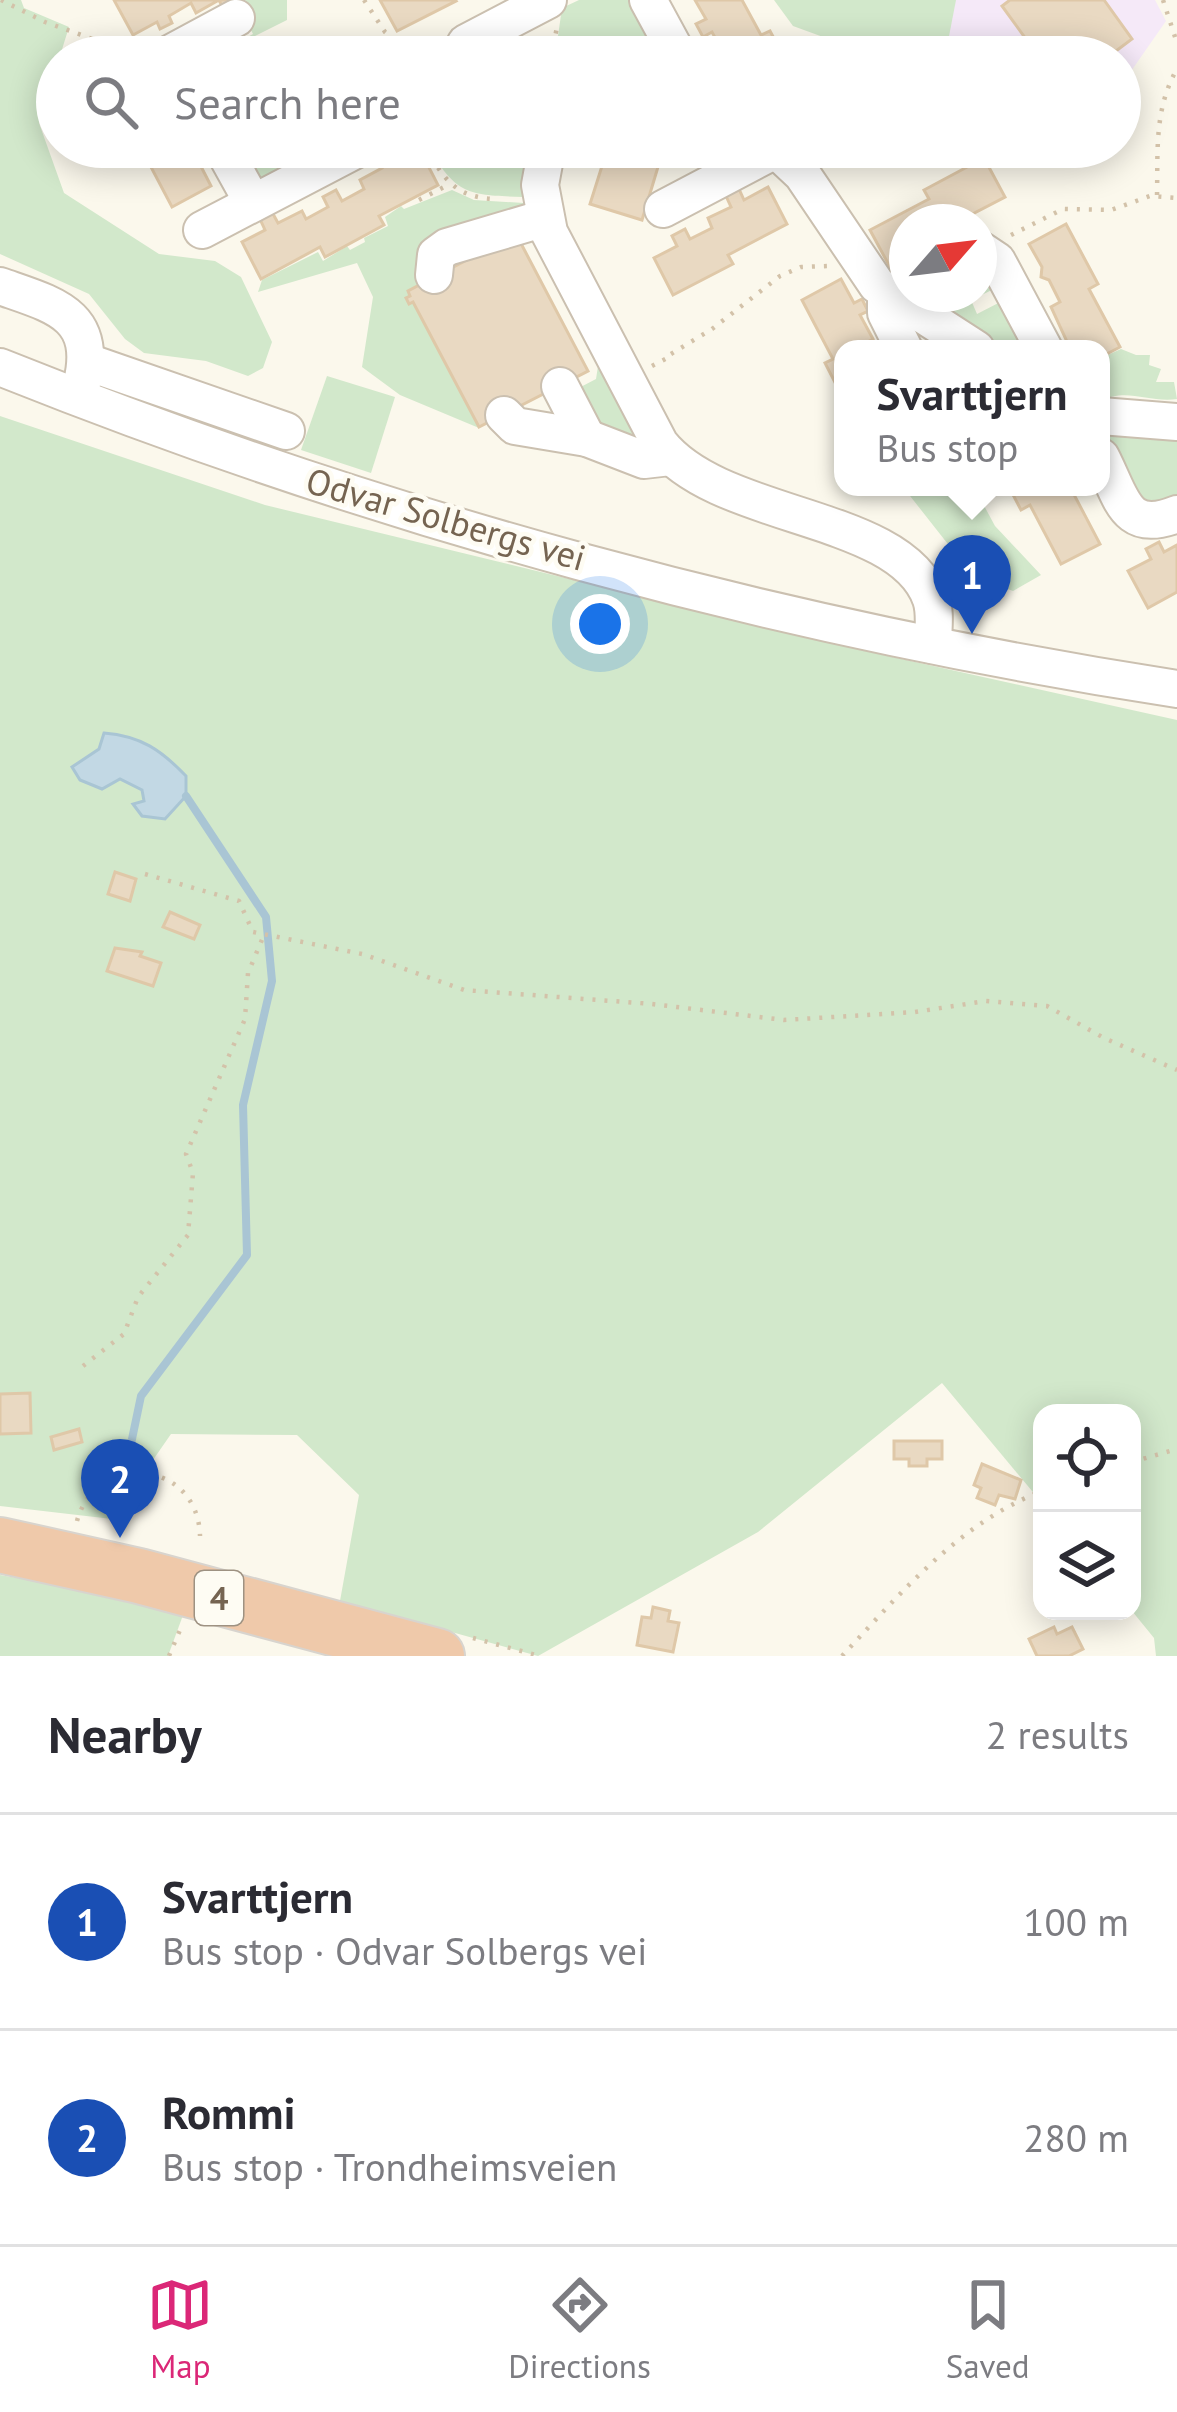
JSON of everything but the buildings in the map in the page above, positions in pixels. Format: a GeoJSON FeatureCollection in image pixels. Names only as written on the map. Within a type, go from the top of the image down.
{"type":"FeatureCollection","features":[{"type":"Feature","properties":{"kind":"highway","name":"4"},"geometry":{"type":"LineString","coordinates":[[0,1545],[139,1576],[437,1656]]}},
{"type":"Feature","properties":{"kind":"street"},"geometry":{"type":"LineString","coordinates":[[479,36],[548,0]]}},
{"type":"Feature","properties":{"kind":"street"},"geometry":{"type":"LineString","coordinates":[[648,0],[668,36]]}},
{"type":"Feature","properties":{"kind":"street"},"geometry":{"type":"LineString","coordinates":[[203,36],[236,18]]}},
{"type":"Feature","properties":{"kind":"street"},"geometry":{"type":"LineString","coordinates":[[234,168],[253,203]]}},
{"type":"Feature","properties":{"kind":"street"},"geometry":{"type":"LineString","coordinates":[[202,230],[320,168]]}},
{"type":"Feature","properties":{"kind":"street"},"geometry":{"type":"LineString","coordinates":[[546,168],[543,208],[643,416],[670,457],[712,486],[863,539],[899,558],[932,602],[917,642]]}},
{"type":"Feature","properties":{"kind":"street"},"geometry":{"type":"LineString","coordinates":[[663,209],[738,168]]}},
{"type":"Feature","properties":{"kind":"street"},"geometry":{"type":"LineString","coordinates":[[794,168],[858,259],[889,283]]}},
{"type":"Feature","properties":{"kind":"street"},"geometry":{"type":"LineString","coordinates":[[434,274],[434,260],[447,248],[543,208]]}},
{"type":"Feature","properties":{"kind":"street"},"geometry":{"type":"LineString","coordinates":[[997,263],[1039,340]]}},
{"type":"Feature","properties":{"kind":"street"},"geometry":{"type":"LineString","coordinates":[[0,286],[53,305],[69,316],[82,335],[87,362],[78,398]]}},
{"type":"Feature","properties":{"kind":"street"},"geometry":{"type":"LineString","coordinates":[[889,302],[884,309],[900,340]]}},
{"type":"Feature","properties":{"kind":"street"},"geometry":{"type":"LineString","coordinates":[[927,312],[964,340]]}},
{"type":"Feature","properties":{"kind":"street"},"geometry":{"type":"LineString","coordinates":[[87,362],[286,431]]}},
{"type":"Feature","properties":{"kind":"street","name":"Odvar Solbergs vei"},"geometry":{"type":"LineString","coordinates":[[0,367],[287,472],[482,532],[917,642],[1177,689]]}},
{"type":"Feature","properties":{"kind":"street"},"geometry":{"type":"LineString","coordinates":[[560,386],[587,438]]}},
{"type":"Feature","properties":{"kind":"street"},"geometry":{"type":"LineString","coordinates":[[504,415],[523,428],[587,438],[644,460],[670,457]]}},
{"type":"Feature","properties":{"kind":"street"},"geometry":{"type":"LineString","coordinates":[[1110,417],[1177,422]]}},
{"type":"Feature","properties":{"kind":"street"},"geometry":{"type":"LineString","coordinates":[[1110,474],[1138,520],[1150,523],[1177,514]]}},
{"type":"Feature","properties":{"kind":"path"},"geometry":{"type":"LineString","coordinates":[[1,0],[85,36]]}},
{"type":"Feature","properties":{"kind":"path"},"geometry":{"type":"LineString","coordinates":[[364,0],[389,36]]}},
{"type":"Feature","properties":{"kind":"path"},"geometry":{"type":"LineString","coordinates":[[1163,0],[1177,43]]}},
{"type":"Feature","properties":{"kind":"path"},"geometry":{"type":"LineString","coordinates":[[1157,195],[1158,120],[1177,69]]}},
{"type":"Feature","properties":{"kind":"path"},"geometry":{"type":"LineString","coordinates":[[438,168],[448,185],[475,198],[543,208]]}},
{"type":"Feature","properties":{"kind":"path"},"geometry":{"type":"LineString","coordinates":[[419,200],[448,185]]}},
{"type":"Feature","properties":{"kind":"path"},"geometry":{"type":"LineString","coordinates":[[997,242],[1060,210],[1112,210],[1157,195],[1177,198]]}},
{"type":"Feature","properties":{"kind":"path"},"geometry":{"type":"LineString","coordinates":[[670,354],[791,270],[840,266],[858,259]]}},
{"type":"Feature","properties":{"kind":"path"},"geometry":{"type":"LineString","coordinates":[[145,874],[239,901],[253,932],[362,954],[464,990],[652,1004],[784,1020],[915,1012],[986,1001],[1047,1006],[1177,1070]]}},
{"type":"Feature","properties":{"kind":"path"},"geometry":{"type":"LineString","coordinates":[[82,1366],[124,1334],[138,1297],[188,1235],[193,1173],[186,1154],[245,1019],[248,973],[265,934]]}},
{"type":"Feature","properties":{"kind":"path"},"geometry":{"type":"LineString","coordinates":[[1141,1459],[1177,1449]]}},
{"type":"Feature","properties":{"kind":"path"},"geometry":{"type":"LineString","coordinates":[[77,1521],[81,1507],[99,1487],[130,1474],[148,1473],[161,1475],[183,1491],[194,1506],[200,1536]]}},
{"type":"Feature","properties":{"kind":"path"},"geometry":{"type":"LineString","coordinates":[[842,1656],[936,1555],[1033,1495]]}},
{"type":"Feature","properties":{"kind":"path"},"geometry":{"type":"LineString","coordinates":[[169,1656],[180,1630]]}},
{"type":"Feature","properties":{"kind":"shaded area"},"geometry":{"type":"Polygon","coordinates":[[[851,0],[1155,0],[1166,21],[1141,57],[1141,36],[879,36],[851,0]]]}},
{"type":"Feature","properties":{"kind":"green space"},"geometry":{"type":"Polygon","coordinates":[[[0,0],[21,0],[24,8],[69,27],[66,36],[36,36],[36,168],[55,168],[64,193],[159,254],[215,261],[241,277],[272,342],[263,368],[248,376],[206,361],[144,353],[125,339],[89,294],[0,254],[0,0]]]}},
{"type":"Feature","properties":{"kind":"green space"},"geometry":{"type":"Polygon","coordinates":[[[287,0],[287,20],[249,36],[253,34],[238,4],[287,0]]]}},
{"type":"Feature","properties":{"kind":"green space"},"geometry":{"type":"Polygon","coordinates":[[[579,0],[633,0],[651,36],[558,36],[562,8],[579,0]]]}},
{"type":"Feature","properties":{"kind":"green space"},"geometry":{"type":"Polygon","coordinates":[[[774,0],[956,0],[949,36],[820,36],[793,26],[774,0]]]}},
{"type":"Feature","properties":{"kind":"green space"},"geometry":{"type":"Polygon","coordinates":[[[252,168],[298,168],[258,182],[252,168]]]}},
{"type":"Feature","properties":{"kind":"green space"},"geometry":{"type":"Polygon","coordinates":[[[443,168],[530,168],[524,197],[466,190],[443,168]]]}},
{"type":"Feature","properties":{"kind":"green space"},"geometry":{"type":"Polygon","coordinates":[[[452,190],[474,200],[524,203],[524,207],[444,239],[427,289],[412,298],[479,428],[400,395],[362,367],[373,297],[357,263],[258,292],[262,280],[318,252],[323,261],[347,246],[350,250],[365,242],[364,238],[388,226],[385,217],[401,206],[404,209],[452,190]]]}},
{"type":"Feature","properties":{"kind":"green space"},"geometry":{"type":"Polygon","coordinates":[[[1010,297],[1032,340],[974,340],[936,312],[997,312],[997,304],[1010,297]]]}},
{"type":"Feature","properties":{"kind":"green space"},"geometry":{"type":"Polygon","coordinates":[[[1121,349],[1150,355],[1149,365],[1161,369],[1156,382],[1174,382],[1177,399],[1110,397],[1110,354],[1121,349]]]}},
{"type":"Feature","properties":{"kind":"green space"},"geometry":{"type":"Polygon","coordinates":[[[599,360],[644,440],[598,429],[573,391],[596,379],[599,360]]]}},
{"type":"Feature","properties":{"kind":"green space"},"geometry":{"type":"Polygon","coordinates":[[[327,376],[395,397],[371,473],[301,450],[327,376]]]}},
{"type":"Feature","properties":{"kind":"green space"},"geometry":{"type":"Polygon","coordinates":[[[0,416],[265,505],[861,650],[1177,720],[1177,1656],[1156,1656],[1154,1638],[1139,1620],[1141,1404],[1033,1404],[1033,1492],[942,1383],[758,1532],[538,1656],[340,1601],[359,1495],[297,1435],[171,1434],[112,1519],[0,1506],[0,416]],[[99,749],[73,767],[80,780],[102,788],[120,778],[142,790],[144,802],[186,796],[99,749]]]}},
{"type":"Feature","properties":{"kind":"green space"},"geometry":{"type":"Polygon","coordinates":[[[1177,428],[1177,499],[1150,515],[1110,455],[1110,429],[1177,428]]]}},
{"type":"Feature","properties":{"kind":"green space"},"geometry":{"type":"Polygon","coordinates":[[[910,496],[979,496],[995,526],[1041,575],[1013,591],[973,576],[910,496]]]}},
{"type":"Feature","properties":{"kind":"green space"},"geometry":{"type":"Polygon","coordinates":[[[0,1575],[186,1607],[168,1656],[0,1656],[0,1575]]]}},
{"type":"Feature","properties":{"kind":"water"},"geometry":{"type":"Polygon","coordinates":[[[104,733],[150,746],[186,776],[186,796],[165,819],[142,816],[133,804],[144,801],[142,790],[120,779],[102,789],[80,780],[72,767],[99,749],[104,733]]]}},
{"type":"Feature","properties":{"kind":"waterway"},"geometry":{"type":"LineString","coordinates":[[127,1463],[141,1396],[247,1255],[243,1105],[272,981],[266,917],[186,796]]}},
{"type":"Feature","properties":{"kind":"place","name":"Svarttjern"},"geometry":{"type":"Point","coordinates":[972,634]}},
{"type":"Feature","properties":{"kind":"place","name":"Rommi"},"geometry":{"type":"Point","coordinates":[120,1538]}}]}
